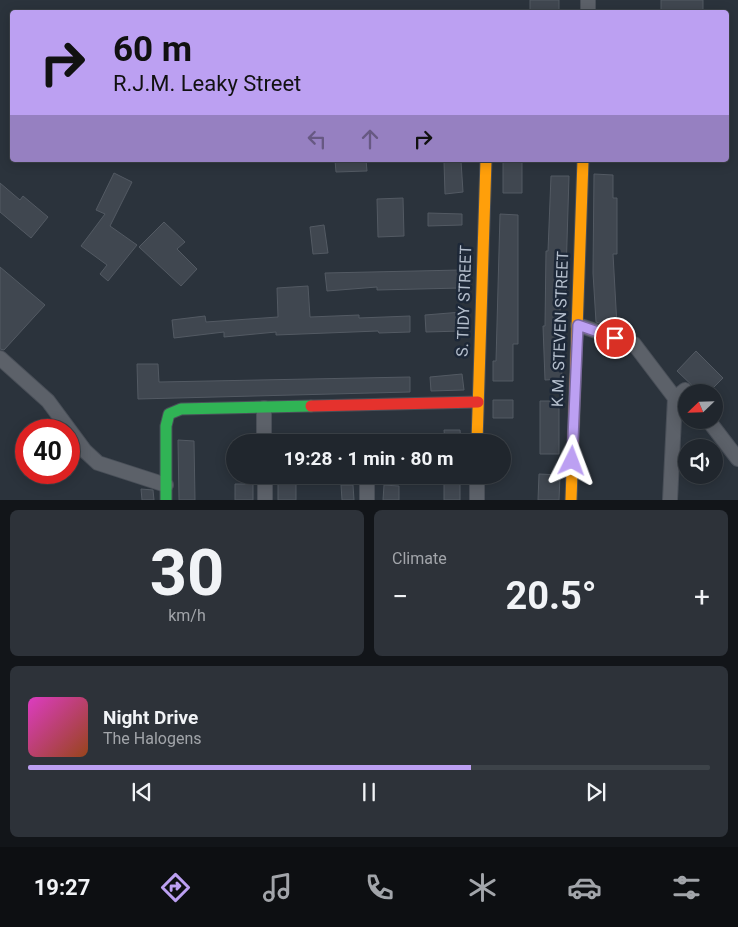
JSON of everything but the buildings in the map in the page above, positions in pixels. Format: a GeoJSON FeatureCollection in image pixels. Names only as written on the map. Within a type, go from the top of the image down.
{"type":"FeatureCollection","features":[{"type":"Feature","properties":{"kind":"street","name":"S. TIDY STREET"},"geometry":{"type":"LineString","coordinates":[[477,434],[486,162]]}},
{"type":"Feature","properties":{"kind":"street","name":"K.M. STEVEN STREET"},"geometry":{"type":"LineString","coordinates":[[571,500],[583,162]]}},
{"type":"Feature","properties":{"kind":"street"},"geometry":{"type":"LineString","coordinates":[[578,325],[634,344],[678,392]]}},
{"type":"Feature","properties":{"kind":"street"},"geometry":{"type":"LineString","coordinates":[[0,358],[48,401],[85,451],[98,463],[166,485]]}},
{"type":"Feature","properties":{"kind":"street"},"geometry":{"type":"LineString","coordinates":[[166,500],[166,426],[169,414],[181,409],[478,402]]}},
{"type":"Feature","properties":{"kind":"street"},"geometry":{"type":"LineString","coordinates":[[264,408],[264,434]]}},
{"type":"Feature","properties":{"kind":"street"},"geometry":{"type":"LineString","coordinates":[[670,500],[678,424]]}},
{"type":"Feature","properties":{"kind":"street"},"geometry":{"type":"LineString","coordinates":[[715,429],[738,459]]}},
{"type":"Feature","properties":{"kind":"street"},"geometry":{"type":"LineString","coordinates":[[264,484],[265,500]]}},
{"type":"Feature","properties":{"kind":"street"},"geometry":{"type":"LineString","coordinates":[[367,484],[367,500]]}},
{"type":"Feature","properties":{"kind":"street"},"geometry":{"type":"LineString","coordinates":[[477,484],[477,500]]}},
{"type":"Feature","properties":{"kind":"traffic: fast"},"geometry":{"type":"LineString","coordinates":[[166,500],[166,426],[169,414],[181,409],[311,406]]}},
{"type":"Feature","properties":{"kind":"traffic: slow"},"geometry":{"type":"LineString","coordinates":[[477,434],[486,162]]}},
{"type":"Feature","properties":{"kind":"traffic: slow"},"geometry":{"type":"LineString","coordinates":[[571,500],[583,162]]}},
{"type":"Feature","properties":{"kind":"traffic: jam"},"geometry":{"type":"LineString","coordinates":[[311,406],[478,402]]}},
{"type":"Feature","properties":{"kind":"route"},"geometry":{"type":"LineString","coordinates":[[572,461],[578,325],[615,338]]}}]}
